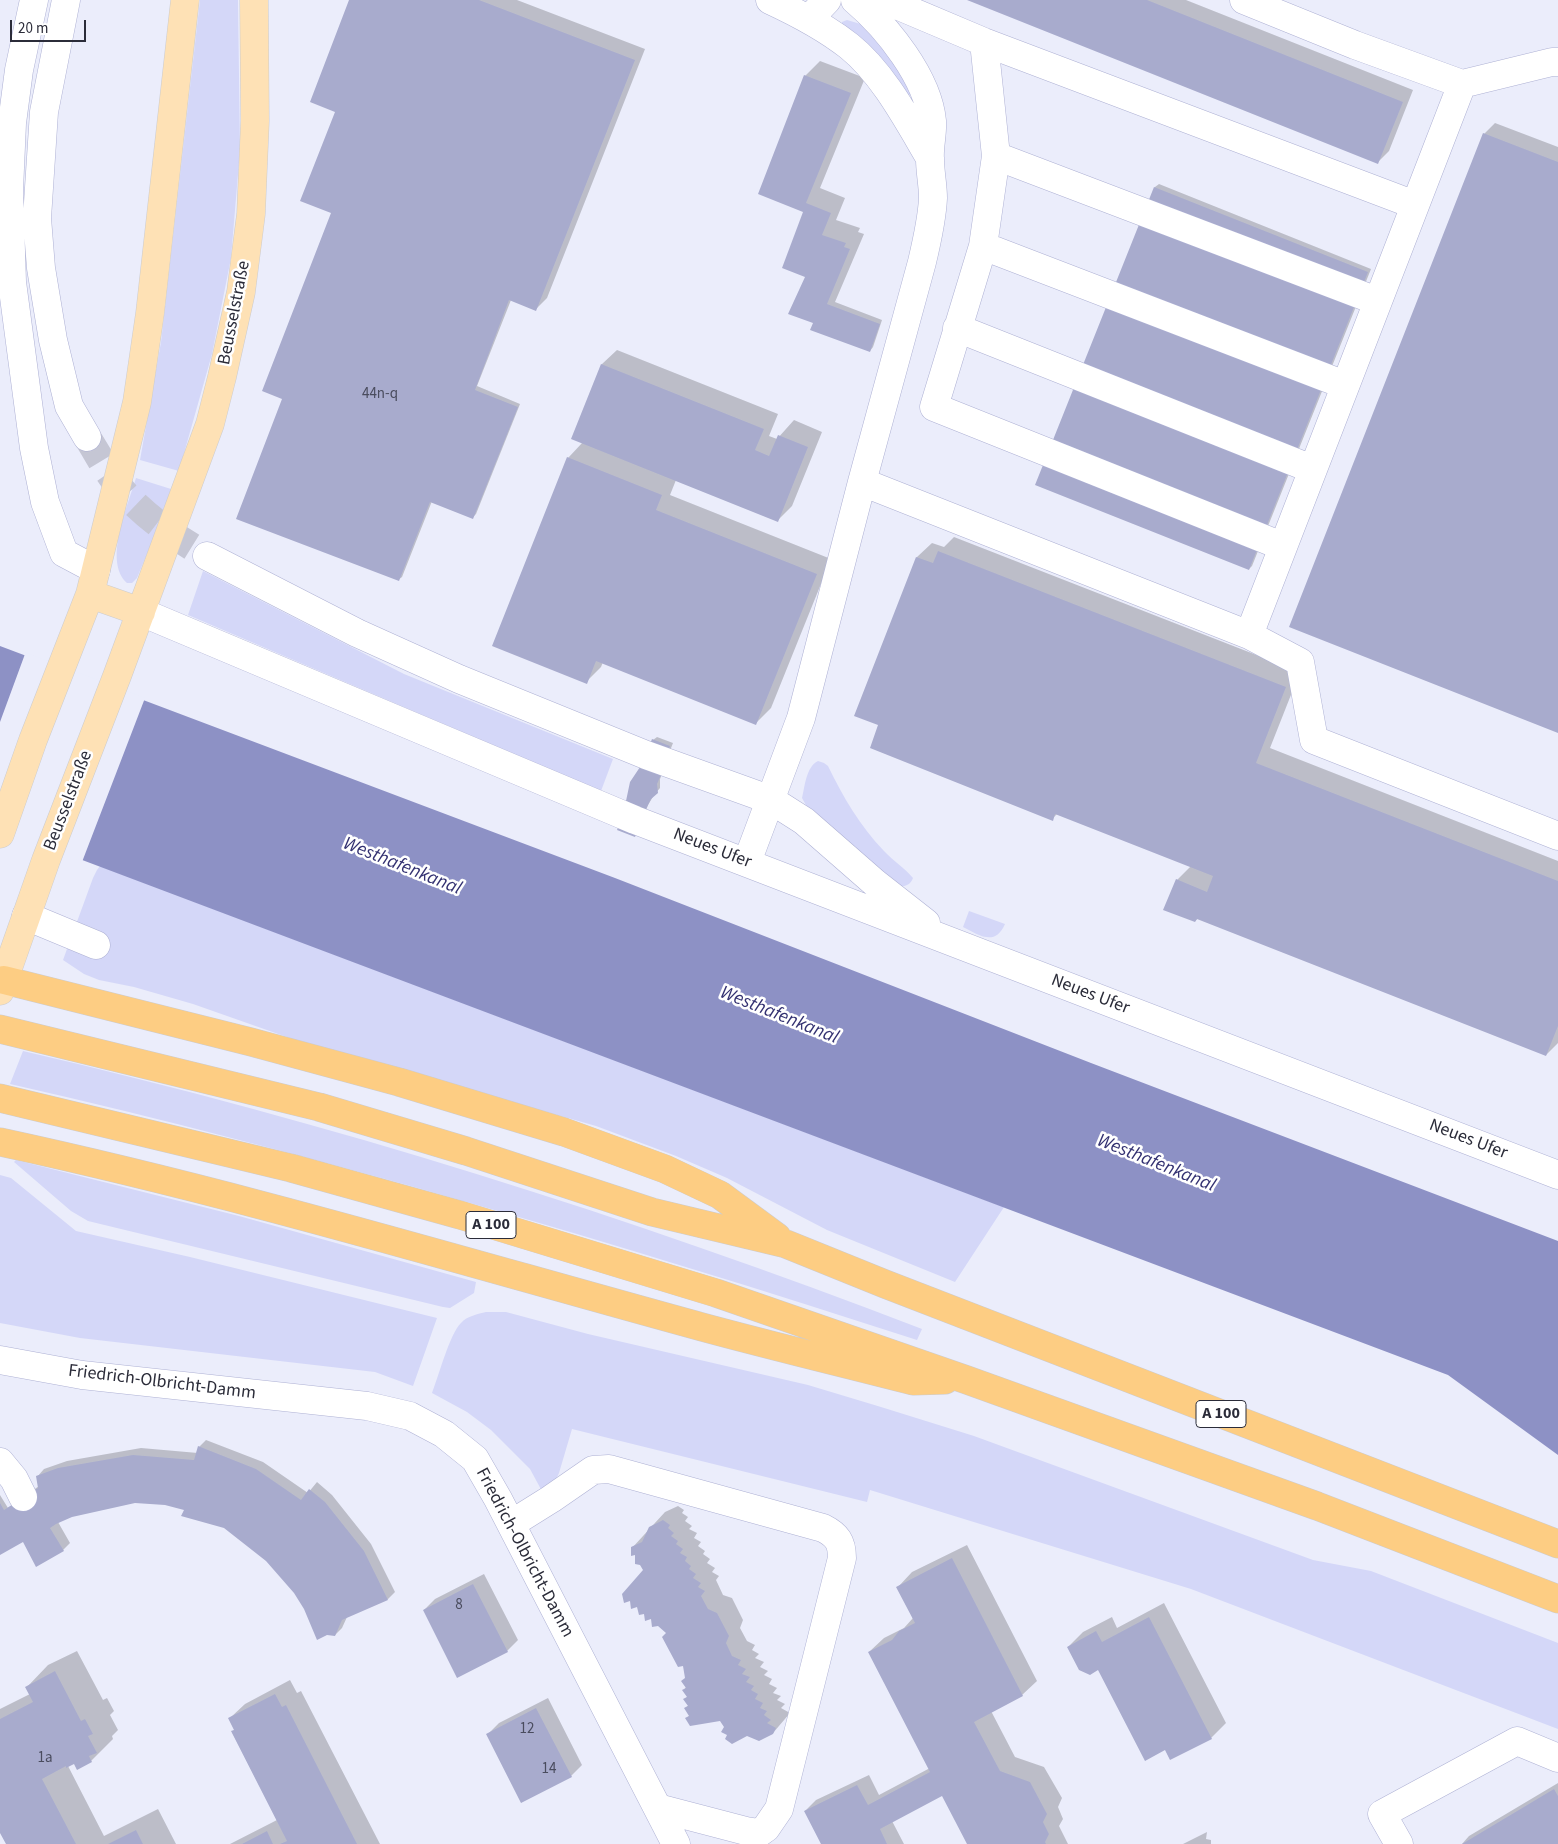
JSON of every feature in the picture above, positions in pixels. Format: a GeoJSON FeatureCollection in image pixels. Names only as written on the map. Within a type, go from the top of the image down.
{"type":"FeatureCollection","features":[{"type":"Feature","properties":{"kind":"highway"},"geometry":{"type":"LineString","coordinates":[[1,983],[269,1047],[399,1082],[564,1132],[666,1169],[720,1194],[786,1244]]}},
{"type":"Feature","properties":{"kind":"highway","name":"A 100"},"geometry":{"type":"LineString","coordinates":[[0,1030],[319,1107],[466,1151],[652,1212],[786,1244],[884,1284],[1558,1544]]}},
{"type":"Feature","properties":{"kind":"highway","name":"A 100"},"geometry":{"type":"LineString","coordinates":[[0,1098],[290,1168],[460,1215],[716,1293],[967,1380],[1316,1506],[1558,1599]]}},
{"type":"Feature","properties":{"kind":"highway"},"geometry":{"type":"LineString","coordinates":[[0,1142],[279,1209],[704,1327],[913,1381],[967,1380]]}},
{"type":"Feature","properties":{"kind":"main road"},"geometry":{"type":"LineString","coordinates":[[0,834],[33,740],[67,657],[93,582],[137,402],[150,313],[185,0]]}},
{"type":"Feature","properties":{"kind":"main road","name":"Beusselstraße"},"geometry":{"type":"LineString","coordinates":[[1,983],[210,424],[241,292],[251,214],[254,140],[254,0]]}},
{"type":"Feature","properties":{"kind":"main road"},"geometry":{"type":"LineString","coordinates":[[93,582],[141,612]]}},
{"type":"Feature","properties":{"kind":"street"},"geometry":{"type":"LineString","coordinates":[[34,0],[19,70],[12,123],[9,190],[12,282],[34,448],[45,502],[64,552],[93,582]]}},
{"type":"Feature","properties":{"kind":"street"},"geometry":{"type":"LineString","coordinates":[[66,0],[44,112],[37,218],[41,268],[53,340],[69,406],[87,437]]}},
{"type":"Feature","properties":{"kind":"street"},"geometry":{"type":"LineString","coordinates":[[770,0],[818,9],[881,80],[930,158]]}},
{"type":"Feature","properties":{"kind":"street"},"geometry":{"type":"LineString","coordinates":[[1244,0],[1354,45],[1462,84],[1558,62]]}},
{"type":"Feature","properties":{"kind":"street"},"geometry":{"type":"LineString","coordinates":[[858,3],[887,1],[984,42],[1414,205]]}},
{"type":"Feature","properties":{"kind":"street"},"geometry":{"type":"LineString","coordinates":[[747,862],[801,718],[862,482],[924,254],[933,196],[930,158],[932,122],[926,94],[909,62],[892,39],[858,3]]}},
{"type":"Feature","properties":{"kind":"street"},"geometry":{"type":"LineString","coordinates":[[984,42],[996,156],[983,246],[934,407],[1282,546]]}},
{"type":"Feature","properties":{"kind":"street"},"geometry":{"type":"LineString","coordinates":[[1249,635],[1462,84]]}},
{"type":"Feature","properties":{"kind":"street"},"geometry":{"type":"LineString","coordinates":[[996,156],[1377,301]]}},
{"type":"Feature","properties":{"kind":"street"},"geometry":{"type":"LineString","coordinates":[[983,246],[1345,385]]}},
{"type":"Feature","properties":{"kind":"street"},"geometry":{"type":"LineString","coordinates":[[957,328],[1312,469]]}},
{"type":"Feature","properties":{"kind":"street"},"geometry":{"type":"LineString","coordinates":[[862,482],[1249,635],[1300,662],[1314,740],[1558,836]]}},
{"type":"Feature","properties":{"kind":"street"},"geometry":{"type":"LineString","coordinates":[[207,556],[357,633],[459,679],[646,755],[771,800],[804,821],[875,883],[951,942]]}},
{"type":"Feature","properties":{"kind":"street","name":"Neues Ufer"},"geometry":{"type":"LineString","coordinates":[[141,612],[623,815],[1558,1175]]}},
{"type":"Feature","properties":{"kind":"street"},"geometry":{"type":"LineString","coordinates":[[26,916],[96,946]]}},
{"type":"Feature","properties":{"kind":"street","name":"Friedrich-Olbricht-Damm"},"geometry":{"type":"LineString","coordinates":[[0,1360],[92,1376],[367,1406],[410,1416],[444,1434],[475,1459],[511,1524],[676,1844]]}},
{"type":"Feature","properties":{"kind":"street"},"geometry":{"type":"LineString","coordinates":[[0,1462],[14,1479],[23,1497]]}},
{"type":"Feature","properties":{"kind":"street"},"geometry":{"type":"LineString","coordinates":[[511,1524],[593,1470],[608,1469],[823,1528],[830,1531],[840,1542],[842,1558],[779,1809],[766,1828],[759,1833],[746,1831],[658,1808]]}},
{"type":"Feature","properties":{"kind":"street"},"geometry":{"type":"LineString","coordinates":[[1399,1844],[1382,1814],[1517,1740],[1558,1758]]}},
{"type":"Feature","properties":{"kind":"shaded area"},"geometry":{"type":"Polygon","coordinates":[[[200,0],[238,0],[240,150],[231,258],[212,354],[179,471],[140,460],[161,342],[200,0]]]}},
{"type":"Feature","properties":{"kind":"shaded area"},"geometry":{"type":"Polygon","coordinates":[[[847,20],[864,25],[893,56],[914,92],[905,98],[842,25],[842,22],[847,20]]]}},
{"type":"Feature","properties":{"kind":"shaded area"},"geometry":{"type":"Polygon","coordinates":[[[136,478],[171,489],[161,520],[137,578],[132,583],[127,583],[120,573],[117,561],[117,547],[123,517],[136,478]]]}},
{"type":"Feature","properties":{"kind":"shaded area"},"geometry":{"type":"Polygon","coordinates":[[[203,571],[404,674],[613,759],[601,791],[188,615],[203,571]]]}},
{"type":"Feature","properties":{"kind":"shaded area"},"geometry":{"type":"Polygon","coordinates":[[[818,761],[828,766],[846,800],[867,832],[913,878],[912,881],[904,886],[896,886],[812,816],[802,798],[808,772],[818,761]]]}},
{"type":"Feature","properties":{"kind":"shaded area"},"geometry":{"type":"Polygon","coordinates":[[[100,866],[1004,1207],[955,1282],[827,1230],[727,1178],[676,1156],[596,1126],[301,1042],[193,1004],[134,987],[99,980],[84,974],[63,960],[93,878],[100,866]]]}},
{"type":"Feature","properties":{"kind":"shaded area"},"geometry":{"type":"Polygon","coordinates":[[[969,911],[1005,924],[1001,931],[992,937],[981,936],[963,927],[969,911]]]}},
{"type":"Feature","properties":{"kind":"shaded area"},"geometry":{"type":"Polygon","coordinates":[[[23,1051],[251,1108],[477,1174],[701,1248],[922,1329],[917,1340],[580,1235],[353,1170],[125,1111],[10,1084],[23,1051]]]}},
{"type":"Feature","properties":{"kind":"shaded area"},"geometry":{"type":"Polygon","coordinates":[[[16,1160],[239,1216],[476,1282],[474,1293],[450,1308],[443,1307],[88,1221],[71,1211],[14,1162],[16,1160]]]}},
{"type":"Feature","properties":{"kind":"shaded area"},"geometry":{"type":"Polygon","coordinates":[[[0,1175],[11,1178],[76,1231],[437,1318],[413,1386],[375,1372],[80,1338],[0,1323],[0,1175]]]}},
{"type":"Feature","properties":{"kind":"shaded area"},"geometry":{"type":"Polygon","coordinates":[[[486,1312],[506,1312],[588,1334],[808,1385],[881,1407],[974,1436],[1313,1560],[1371,1571],[1558,1643],[1558,1729],[1191,1589],[870,1490],[867,1502],[572,1429],[559,1473],[553,1486],[543,1493],[530,1469],[491,1430],[467,1412],[432,1393],[457,1328],[466,1319],[486,1312]]]}},
{"type":"Feature","properties":{"kind":"water","name":"Westhafenkanal"},"geometry":{"type":"Polygon","coordinates":[[[0,646],[615,878],[1091,1063],[1558,1241],[1558,1455],[1448,1375],[0,829],[0,646]]]}},
{"type":"Feature","properties":{"kind":"pier"},"geometry":{"type":"Polygon","coordinates":[[[19,650],[145,698],[82,862],[0,831],[0,722],[25,654],[19,650]]]}},
{"type":"Feature","properties":{"kind":"building"},"geometry":{"type":"Polygon","coordinates":[[[349,0],[479,0],[635,60],[536,311],[509,300],[475,390],[518,407],[473,519],[430,502],[399,581],[236,519],[282,399],[262,391],[331,213],[300,201],[335,112],[310,102],[349,0]]]}},
{"type":"Feature","properties":{"kind":"building"},"geometry":{"type":"Polygon","coordinates":[[[967,0],[1147,0],[1403,102],[1378,164],[967,0]]]}},
{"type":"Feature","properties":{"kind":"building"},"geometry":{"type":"Polygon","coordinates":[[[804,75],[851,93],[806,203],[831,213],[822,235],[846,243],[844,247],[850,249],[827,304],[880,324],[870,352],[810,330],[813,323],[788,314],[805,277],[782,268],[803,212],[758,194],[804,75]]]}},
{"type":"Feature","properties":{"kind":"building"},"geometry":{"type":"Polygon","coordinates":[[[1483,133],[1558,162],[1558,733],[1289,627],[1483,133]]]}},
{"type":"Feature","properties":{"kind":"building"},"geometry":{"type":"Polygon","coordinates":[[[1154,187],[1368,272],[1249,570],[1035,485],[1154,187]]]}},
{"type":"Feature","properties":{"kind":"building"},"geometry":{"type":"Polygon","coordinates":[[[601,364],[764,429],[755,450],[769,456],[778,435],[808,447],[778,522],[571,439],[601,364]]]}},
{"type":"Feature","properties":{"kind":"building"},"geometry":{"type":"Polygon","coordinates":[[[567,457],[662,495],[656,510],[817,574],[756,725],[596,661],[587,684],[492,646],[567,457]]]}},
{"type":"Feature","properties":{"kind":"building"},"geometry":{"type":"Polygon","coordinates":[[[938,551],[1286,687],[1256,763],[1558,881],[1558,1026],[1546,1056],[1197,919],[1195,922],[1163,910],[1176,879],[1207,892],[1213,876],[1055,814],[1053,821],[870,748],[878,725],[854,716],[916,557],[933,563],[938,551]]]}},
{"type":"Feature","properties":{"kind":"building"},"geometry":{"type":"Polygon","coordinates":[[[652,739],[670,746],[659,774],[661,775],[657,784],[658,793],[651,799],[635,837],[617,830],[628,802],[626,801],[630,782],[641,767],[652,739]]]}},
{"type":"Feature","properties":{"kind":"building"},"geometry":{"type":"Polygon","coordinates":[[[198,1446],[256,1469],[301,1500],[309,1489],[325,1502],[364,1551],[388,1600],[342,1620],[335,1636],[327,1635],[317,1640],[304,1609],[294,1593],[266,1561],[224,1528],[181,1516],[184,1510],[165,1505],[135,1503],[72,1517],[56,1524],[50,1528],[64,1551],[36,1567],[23,1542],[0,1555],[0,1503],[4,1510],[38,1488],[36,1476],[58,1468],[133,1455],[194,1460],[198,1446]]]}},
{"type":"Feature","properties":{"kind":"building"},"geometry":{"type":"Polygon","coordinates":[[[663,1520],[670,1525],[668,1528],[674,1533],[671,1536],[678,1541],[676,1544],[683,1549],[680,1553],[687,1557],[685,1561],[691,1566],[689,1569],[696,1574],[693,1578],[701,1583],[698,1587],[705,1591],[701,1596],[708,1609],[717,1613],[729,1636],[726,1643],[732,1656],[741,1660],[738,1665],[746,1669],[742,1674],[750,1677],[746,1682],[754,1686],[751,1690],[758,1694],[755,1699],[763,1703],[760,1708],[767,1711],[764,1715],[771,1720],[767,1723],[776,1728],[773,1734],[759,1741],[747,1736],[732,1744],[725,1739],[727,1735],[721,1732],[724,1727],[720,1721],[690,1726],[685,1718],[689,1716],[684,1708],[688,1706],[683,1699],[687,1697],[682,1690],[686,1688],[681,1681],[685,1678],[683,1666],[678,1667],[662,1637],[666,1633],[658,1626],[652,1627],[651,1619],[645,1621],[644,1614],[639,1615],[637,1607],[631,1609],[630,1601],[624,1603],[622,1594],[643,1570],[640,1565],[635,1564],[635,1555],[631,1556],[631,1547],[642,1542],[649,1527],[663,1520]]]}},
{"type":"Feature","properties":{"kind":"building"},"geometry":{"type":"Polygon","coordinates":[[[952,1558],[1023,1696],[974,1722],[1000,1771],[1030,1782],[1047,1814],[1043,1822],[1049,1834],[1045,1842],[1046,1844],[967,1844],[942,1796],[880,1829],[887,1844],[821,1844],[804,1811],[857,1785],[868,1805],[930,1772],[868,1652],[892,1640],[899,1631],[915,1623],[896,1587],[952,1558]]]}},
{"type":"Feature","properties":{"kind":"building"},"geometry":{"type":"Polygon","coordinates":[[[473,1584],[508,1652],[457,1678],[423,1610],[473,1584]]]}},
{"type":"Feature","properties":{"kind":"building"},"geometry":{"type":"Polygon","coordinates":[[[1149,1617],[1212,1739],[1170,1760],[1165,1750],[1145,1761],[1098,1670],[1090,1675],[1079,1670],[1067,1647],[1096,1631],[1102,1642],[1149,1617]]]}},
{"type":"Feature","properties":{"kind":"building"},"geometry":{"type":"Polygon","coordinates":[[[55,1671],[81,1721],[85,1719],[93,1734],[88,1736],[97,1753],[89,1756],[92,1762],[77,1770],[74,1764],[66,1768],[66,1766],[42,1779],[76,1844],[6,1844],[0,1833],[0,1719],[33,1702],[25,1687],[55,1671]]]}},
{"type":"Feature","properties":{"kind":"building"},"geometry":{"type":"Polygon","coordinates":[[[275,1694],[282,1707],[286,1705],[357,1844],[280,1844],[287,1841],[231,1731],[234,1730],[228,1718],[275,1694]]]}},
{"type":"Feature","properties":{"kind":"building"},"geometry":{"type":"Polygon","coordinates":[[[536,1708],[572,1777],[521,1803],[486,1734],[536,1708]]]}},
{"type":"Feature","properties":{"kind":"building"},"geometry":{"type":"Polygon","coordinates":[[[1554,1789],[1558,1796],[1558,1844],[1462,1844],[1554,1789]]]}},
{"type":"Feature","properties":{"kind":"building"},"geometry":{"type":"Polygon","coordinates":[[[136,1830],[143,1844],[108,1844],[136,1830]]]}},
{"type":"Feature","properties":{"kind":"building"},"geometry":{"type":"Polygon","coordinates":[[[267,1831],[273,1844],[242,1844],[267,1831]]]}},
{"type":"Feature","properties":{"kind":"tunnel"},"geometry":{"type":"LineString","coordinates":[[87,437],[110,475],[134,503],[156,522],[207,556]]}}]}
